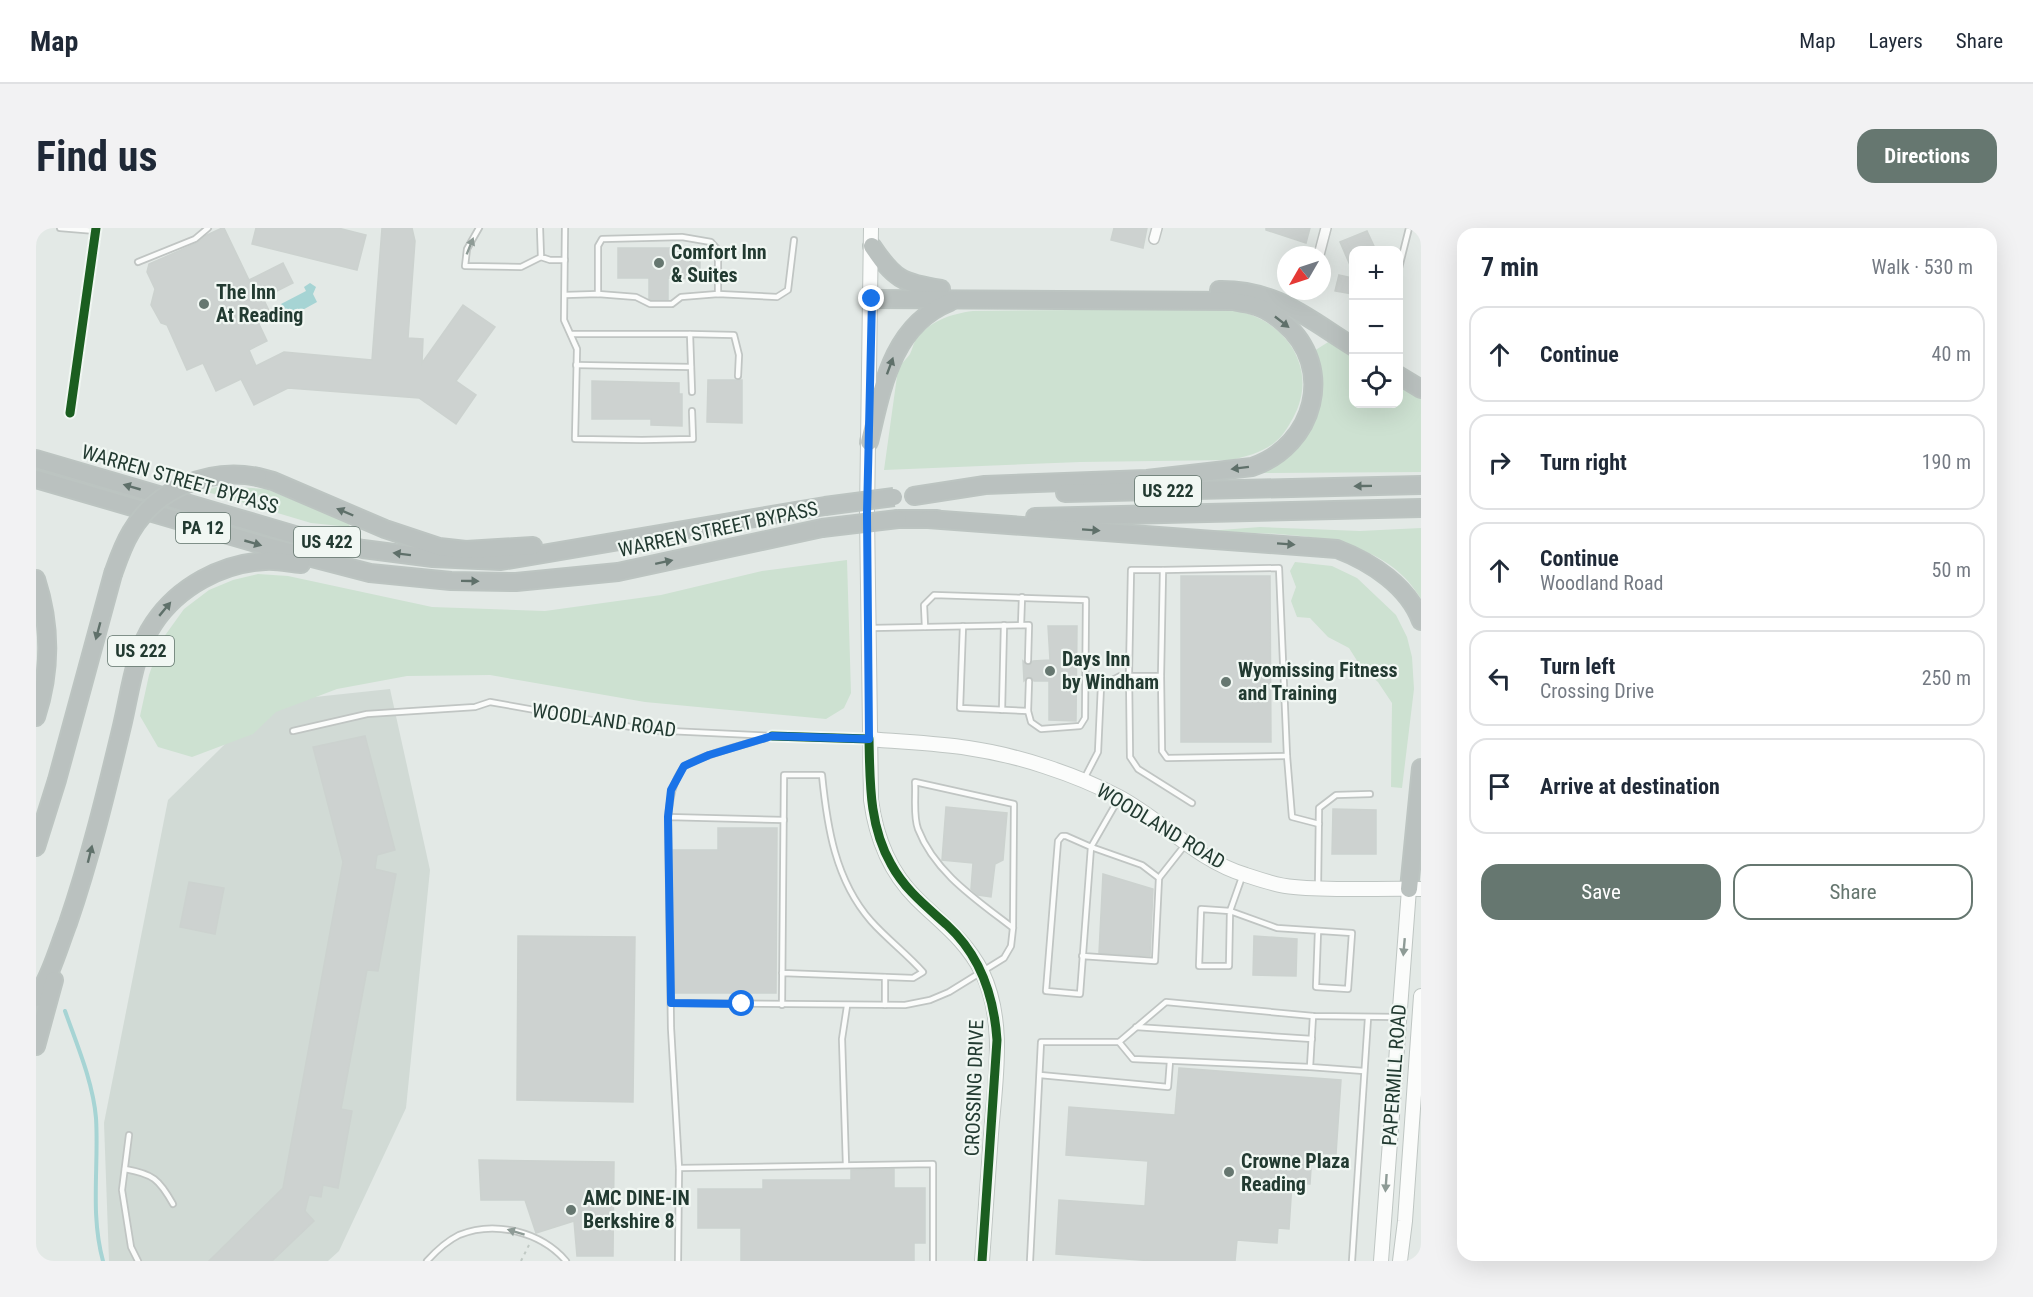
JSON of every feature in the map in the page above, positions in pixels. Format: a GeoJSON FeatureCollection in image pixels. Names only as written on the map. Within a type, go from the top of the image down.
{"type":"FeatureCollection","features":[{"type":"Feature","properties":{"kind":"highway"},"geometry":{"type":"LineString","coordinates":[[872,246],[886,267],[903,280],[914,285],[941,289]]}},
{"type":"Feature","properties":{"kind":"highway"},"geometry":{"type":"LineString","coordinates":[[871,294],[941,289],[1254,292],[1280,301],[1349,344]]}},
{"type":"Feature","properties":{"kind":"highway"},"geometry":{"type":"LineString","coordinates":[[871,294],[954,300],[1233,301],[1257,306],[1280,319],[1303,344],[1308,353],[1314,378],[1312,401],[1303,425],[1295,437],[1275,456],[1252,467],[1147,479],[985,485],[914,496]]}},
{"type":"Feature","properties":{"kind":"highway"},"geometry":{"type":"LineString","coordinates":[[869,442],[881,391],[898,346],[921,319],[954,300]]}},
{"type":"Feature","properties":{"kind":"highway"},"geometry":{"type":"LineString","coordinates":[[1403,378],[1421,389]]}},
{"type":"Feature","properties":{"kind":"highway","name":"WARREN STREET BYPASS"},"geometry":{"type":"LineString","coordinates":[[36,459],[302,537],[384,552],[433,558],[501,561],[894,496],[1421,485]]}},
{"type":"Feature","properties":{"kind":"highway","name":"US 222"},"geometry":{"type":"LineString","coordinates":[[36,847],[47,815],[113,574],[131,531],[150,507],[190,481],[216,476],[258,477],[439,548],[466,550],[627,541]]}},
{"type":"Feature","properties":{"kind":"highway","name":"WARREN STREET BYPASS"},"geometry":{"type":"LineString","coordinates":[[36,479],[266,546],[370,573],[452,580],[516,582],[618,572],[822,528],[898,519],[1421,508]]}},
{"type":"Feature","properties":{"kind":"highway"},"geometry":{"type":"LineString","coordinates":[[928,519],[1337,549],[1359,559],[1392,582],[1413,604],[1421,621]]}},
{"type":"Feature","properties":{"kind":"highway","name":"US 222"},"geometry":{"type":"LineString","coordinates":[[36,1046],[73,910],[89,861],[142,648],[154,622],[172,601],[196,582],[214,573],[256,562],[290,563],[370,573]]}},
{"type":"Feature","properties":{"kind":"highway"},"geometry":{"type":"LineString","coordinates":[[36,579],[46,616],[48,653],[44,689],[36,717]]}},
{"type":"Feature","properties":{"kind":"highway"},"geometry":{"type":"LineString","coordinates":[[1415,889],[1421,768]]}},
{"type":"Feature","properties":{"kind":"highway"},"geometry":{"type":"LineString","coordinates":[[36,998],[48,979],[73,910]]}},
{"type":"Feature","properties":{"kind":"main road","name":"CROSSING DRIVE"},"geometry":{"type":"LineString","coordinates":[[871,228],[868,628],[871,800],[874,823],[890,862],[914,896],[960,938],[982,973],[994,1007],[997,1040],[982,1261]]}},
{"type":"Feature","properties":{"kind":"main road","name":"WOODLAND ROAD"},"geometry":{"type":"LineString","coordinates":[[869,739],[968,748],[1024,761],[1083,781],[1145,812],[1218,863],[1243,874],[1292,888],[1415,889]]}},
{"type":"Feature","properties":{"kind":"main road","name":"PAPERMILL ROAD"},"geometry":{"type":"LineString","coordinates":[[1381,1261],[1398,1017],[1415,889]]}},
{"type":"Feature","properties":{"kind":"main road","name":"PAPERMILL ROAD"},"geometry":{"type":"LineString","coordinates":[[1400,1261],[1406,1221],[1421,996]]}},
{"type":"Feature","properties":{"kind":"street"},"geometry":{"type":"LineString","coordinates":[[1154,239],[1157,228]]}},
{"type":"Feature","properties":{"kind":"street"},"geometry":{"type":"LineString","coordinates":[[1321,246],[1326,228]]}},
{"type":"Feature","properties":{"kind":"street"},"geometry":{"type":"LineString","coordinates":[[70,413],[96,229]]}},
{"type":"Feature","properties":{"kind":"street","name":"WOODLAND ROAD"},"geometry":{"type":"LineString","coordinates":[[772,736],[869,739]]}},
{"type":"Feature","properties":{"kind":"lane"},"geometry":{"type":"LineString","coordinates":[[60,228],[96,229]]}},
{"type":"Feature","properties":{"kind":"lane"},"geometry":{"type":"LineString","coordinates":[[138,262],[195,239],[208,228]]}},
{"type":"Feature","properties":{"kind":"lane"},"geometry":{"type":"LineString","coordinates":[[479,228],[467,249],[465,266],[521,267],[541,257],[550,260],[565,260]]}},
{"type":"Feature","properties":{"kind":"lane"},"geometry":{"type":"LineString","coordinates":[[540,228],[541,257]]}},
{"type":"Feature","properties":{"kind":"lane"},"geometry":{"type":"LineString","coordinates":[[565,228],[564,321],[577,349],[575,439],[693,439],[692,411]]}},
{"type":"Feature","properties":{"kind":"lane"},"geometry":{"type":"LineString","coordinates":[[1403,252],[1409,228]]}},
{"type":"Feature","properties":{"kind":"lane"},"geometry":{"type":"LineString","coordinates":[[598,294],[598,246],[602,240],[682,237],[711,242],[718,250],[718,294]]}},
{"type":"Feature","properties":{"kind":"lane"},"geometry":{"type":"LineString","coordinates":[[564,296],[598,294],[636,297],[650,304],[672,304],[681,297],[718,294],[777,297],[788,290],[794,240]]}},
{"type":"Feature","properties":{"kind":"lane"},"geometry":{"type":"LineString","coordinates":[[571,334],[734,335],[739,355],[738,376]]}},
{"type":"Feature","properties":{"kind":"lane"},"geometry":{"type":"LineString","coordinates":[[690,334],[692,392]]}},
{"type":"Feature","properties":{"kind":"lane"},"geometry":{"type":"LineString","coordinates":[[576,365],[691,367]]}},
{"type":"Feature","properties":{"kind":"lane"},"geometry":{"type":"LineString","coordinates":[[1192,803],[1138,769],[1130,757],[1131,570],[1279,568],[1287,756],[1293,817],[1319,824]]}},
{"type":"Feature","properties":{"kind":"lane"},"geometry":{"type":"LineString","coordinates":[[1163,570],[1162,752],[1167,758],[1287,756]]}},
{"type":"Feature","properties":{"kind":"lane"},"geometry":{"type":"LineString","coordinates":[[925,627],[924,605],[934,595],[1086,600],[1085,718],[1080,726],[1041,729],[1031,723],[1028,711],[1029,681]]}},
{"type":"Feature","properties":{"kind":"lane"},"geometry":{"type":"LineString","coordinates":[[1022,597],[1022,625]]}},
{"type":"Feature","properties":{"kind":"lane"},"geometry":{"type":"LineString","coordinates":[[1002,710],[1004,625]]}},
{"type":"Feature","properties":{"kind":"lane"},"geometry":{"type":"LineString","coordinates":[[868,628],[1029,625],[1028,661]]}},
{"type":"Feature","properties":{"kind":"lane"},"geometry":{"type":"LineString","coordinates":[[963,626],[960,708],[1028,711]]}},
{"type":"Feature","properties":{"kind":"lane"},"geometry":{"type":"LineString","coordinates":[[1083,781],[1098,752],[1101,686],[1129,674],[1161,676]]}},
{"type":"Feature","properties":{"kind":"lane","name":"WOODLAND ROAD"},"geometry":{"type":"LineString","coordinates":[[294,731],[367,714],[475,707],[490,702],[648,730],[772,736]]}},
{"type":"Feature","properties":{"kind":"lane"},"geometry":{"type":"LineString","coordinates":[[678,1261],[679,1168],[671,1003],[668,817],[671,790],[684,766],[709,755],[772,736]]}},
{"type":"Feature","properties":{"kind":"lane"},"geometry":{"type":"LineString","coordinates":[[782,1005],[784,775],[822,775],[831,838],[847,885],[871,921],[924,972],[913,978],[783,973]]}},
{"type":"Feature","properties":{"kind":"lane"},"geometry":{"type":"LineString","coordinates":[[671,1003],[905,1005],[930,1000],[949,992],[1004,958],[1011,946],[1013,928],[1014,804],[915,782],[917,827],[940,867],[972,897],[1013,928]]}},
{"type":"Feature","properties":{"kind":"lane"},"geometry":{"type":"LineString","coordinates":[[1318,887],[1319,808],[1336,795],[1370,794]]}},
{"type":"Feature","properties":{"kind":"lane"},"geometry":{"type":"LineString","coordinates":[[1119,797],[1090,847],[1080,994],[1046,991],[1059,838],[1066,836],[1090,847],[1142,866],[1159,878]]}},
{"type":"Feature","properties":{"kind":"lane"},"geometry":{"type":"LineString","coordinates":[[668,817],[784,820]]}},
{"type":"Feature","properties":{"kind":"lane"},"geometry":{"type":"LineString","coordinates":[[1082,956],[1155,961],[1159,878],[1187,843]]}},
{"type":"Feature","properties":{"kind":"lane"},"geometry":{"type":"LineString","coordinates":[[1243,874],[1230,911],[1229,966],[1199,966],[1201,909],[1230,911],[1277,927],[1352,933],[1348,989],[1316,987],[1318,931]]}},
{"type":"Feature","properties":{"kind":"lane"},"geometry":{"type":"LineString","coordinates":[[885,977],[885,1005]]}},
{"type":"Feature","properties":{"kind":"lane"},"geometry":{"type":"LineString","coordinates":[[1030,1261],[1041,1042],[1119,1042],[1166,1002],[1313,1016],[1398,1017]]}},
{"type":"Feature","properties":{"kind":"lane"},"geometry":{"type":"LineString","coordinates":[[846,1165],[842,1039],[847,1006]]}},
{"type":"Feature","properties":{"kind":"lane"},"geometry":{"type":"LineString","coordinates":[[1310,1067],[1313,1016]]}},
{"type":"Feature","properties":{"kind":"lane"},"geometry":{"type":"LineString","coordinates":[[1353,1261],[1368,1018]]}},
{"type":"Feature","properties":{"kind":"lane"},"geometry":{"type":"LineString","coordinates":[[1136,1027],[1312,1039]]}},
{"type":"Feature","properties":{"kind":"lane"},"geometry":{"type":"LineString","coordinates":[[1119,1042],[1133,1059],[1364,1071]]}},
{"type":"Feature","properties":{"kind":"lane"},"geometry":{"type":"LineString","coordinates":[[1040,1075],[1168,1087],[1170,1060]]}},
{"type":"Feature","properties":{"kind":"lane"},"geometry":{"type":"LineString","coordinates":[[129,1135],[122,1190],[130,1247],[138,1261]]}},
{"type":"Feature","properties":{"kind":"lane"},"geometry":{"type":"LineString","coordinates":[[679,1168],[933,1164],[933,1261]]}},
{"type":"Feature","properties":{"kind":"lane"},"geometry":{"type":"LineString","coordinates":[[125,1169],[144,1172],[161,1184],[173,1204]]}},
{"type":"Feature","properties":{"kind":"lane"},"geometry":{"type":"LineString","coordinates":[[427,1261],[450,1240],[461,1234],[504,1228],[533,1238],[566,1261]]}},
{"type":"Feature","properties":{"kind":"path"},"geometry":{"type":"LineString","coordinates":[[521,1261],[533,1238]]}},
{"type":"Feature","properties":{"kind":"shaded area"},"geometry":{"type":"Polygon","coordinates":[[[390,689],[430,870],[406,1108],[339,1251],[328,1261],[109,1261],[104,1123],[168,800],[268,702],[390,689]]]}},
{"type":"Feature","properties":{"kind":"green space"},"geometry":{"type":"Polygon","coordinates":[[[1195,309],[1233,311],[1254,316],[1281,333],[1298,358],[1302,372],[1300,403],[1283,434],[1264,449],[1231,460],[1080,462],[884,470],[898,369],[910,354],[915,341],[933,324],[956,314],[973,311],[1195,309]]]}},
{"type":"Feature","properties":{"kind":"green space"},"geometry":{"type":"Polygon","coordinates":[[[1333,339],[1349,350],[1349,408],[1403,408],[1403,384],[1421,395],[1421,472],[1257,473],[1292,451],[1313,425],[1319,409],[1321,392],[1314,351],[1333,339]]]}},
{"type":"Feature","properties":{"kind":"green space"},"geometry":{"type":"Polygon","coordinates":[[[220,486],[266,489],[348,522],[350,527],[311,523],[204,491],[220,486]]]}},
{"type":"Feature","properties":{"kind":"green space"},"geometry":{"type":"Polygon","coordinates":[[[1260,527],[1360,531],[1421,528],[1421,599],[1403,576],[1380,559],[1354,547],[1295,536],[1208,531],[1260,527]]]}},
{"type":"Feature","properties":{"kind":"green space"},"geometry":{"type":"Polygon","coordinates":[[[847,560],[851,693],[844,708],[826,719],[645,702],[490,675],[407,676],[337,689],[276,712],[253,734],[192,757],[158,747],[140,716],[149,675],[161,641],[184,609],[209,590],[233,580],[258,574],[288,576],[432,607],[545,611],[661,595],[762,571],[847,560]]]}},
{"type":"Feature","properties":{"kind":"green space"},"geometry":{"type":"Polygon","coordinates":[[[1295,562],[1332,566],[1357,578],[1396,615],[1407,637],[1412,657],[1414,689],[1402,788],[1391,787],[1392,703],[1378,682],[1361,667],[1349,648],[1328,637],[1310,618],[1297,617],[1291,601],[1296,587],[1290,571],[1295,562]]]}},
{"type":"Feature","properties":{"kind":"water"},"geometry":{"type":"Polygon","coordinates":[[[310,283],[316,287],[313,294],[317,302],[288,318],[281,304],[306,291],[304,287],[310,283]]]}},
{"type":"Feature","properties":{"kind":"building"},"geometry":{"type":"Polygon","coordinates":[[[222,228],[249,280],[283,263],[293,283],[263,298],[271,315],[258,322],[267,341],[249,350],[256,366],[284,352],[372,360],[382,228],[412,228],[415,241],[408,338],[423,339],[422,363],[463,305],[495,327],[456,381],[476,395],[456,424],[419,398],[288,388],[254,405],[241,379],[216,391],[203,363],[187,370],[167,325],[161,323],[151,305],[155,289],[147,272],[149,264],[197,243],[205,236],[222,228]]]}},
{"type":"Feature","properties":{"kind":"building"},"geometry":{"type":"Polygon","coordinates":[[[256,228],[338,228],[366,235],[357,270],[252,244],[256,228]]]}},
{"type":"Feature","properties":{"kind":"building"},"geometry":{"type":"Polygon","coordinates":[[[1114,228],[1147,228],[1143,248],[1111,240],[1114,228]]]}},
{"type":"Feature","properties":{"kind":"building"},"geometry":{"type":"Polygon","coordinates":[[[1266,228],[1310,228],[1306,243],[1266,230],[1266,228]]]}},
{"type":"Feature","properties":{"kind":"building"},"geometry":{"type":"Polygon","coordinates":[[[1367,231],[1374,246],[1349,246],[1349,263],[1340,242],[1367,231]]]}},
{"type":"Feature","properties":{"kind":"building","name":"Comfort Inn & Suites"},"geometry":{"type":"Polygon","coordinates":[[[618,248],[700,248],[700,279],[668,278],[668,300],[651,300],[649,299],[649,278],[618,278],[618,248]]]}},
{"type":"Feature","properties":{"kind":"building"},"geometry":{"type":"Polygon","coordinates":[[[1339,275],[1349,277],[1349,293],[1335,291],[1339,275]]]}},
{"type":"Feature","properties":{"kind":"building"},"geometry":{"type":"Polygon","coordinates":[[[708,380],[742,380],[742,423],[707,422],[708,380]]]}},
{"type":"Feature","properties":{"kind":"building"},"geometry":{"type":"Polygon","coordinates":[[[592,381],[679,383],[679,394],[682,394],[682,426],[651,425],[651,419],[592,419],[592,381]]]}},
{"type":"Feature","properties":{"kind":"building","name":"Wyomissing Fitness and Training"},"geometry":{"type":"Polygon","coordinates":[[[1181,576],[1270,576],[1271,742],[1181,742],[1181,576]]]}},
{"type":"Feature","properties":{"kind":"building","name":"Days Inn by Windham"},"geometry":{"type":"Polygon","coordinates":[[[1048,626],[1077,626],[1076,721],[1049,720],[1049,681],[1034,681],[1029,677],[1024,681],[1023,661],[1028,665],[1033,661],[1050,660],[1048,626]]]}},
{"type":"Feature","properties":{"kind":"building"},"geometry":{"type":"Polygon","coordinates":[[[365,736],[395,850],[377,855],[375,869],[396,874],[378,971],[367,970],[341,1109],[352,1111],[338,1188],[323,1185],[321,1197],[309,1195],[305,1211],[314,1221],[272,1261],[209,1261],[283,1188],[343,862],[313,747],[365,736]]]}},
{"type":"Feature","properties":{"kind":"building"},"geometry":{"type":"Polygon","coordinates":[[[946,807],[1007,813],[1003,860],[995,864],[991,897],[978,895],[971,889],[973,863],[942,860],[946,807]]]}},
{"type":"Feature","properties":{"kind":"building"},"geometry":{"type":"Polygon","coordinates":[[[1333,809],[1376,810],[1376,854],[1332,854],[1333,809]]]}},
{"type":"Feature","properties":{"kind":"building"},"geometry":{"type":"Polygon","coordinates":[[[718,828],[777,828],[776,993],[675,993],[673,850],[718,850],[718,828]]]}},
{"type":"Feature","properties":{"kind":"building"},"geometry":{"type":"Polygon","coordinates":[[[1103,874],[1153,889],[1150,956],[1099,953],[1103,874]]]}},
{"type":"Feature","properties":{"kind":"building"},"geometry":{"type":"Polygon","coordinates":[[[189,882],[224,888],[215,934],[180,927],[189,882]]]}},
{"type":"Feature","properties":{"kind":"building"},"geometry":{"type":"Polygon","coordinates":[[[518,936],[635,937],[633,1102],[517,1100],[518,936]]]}},
{"type":"Feature","properties":{"kind":"building"},"geometry":{"type":"Polygon","coordinates":[[[1254,936],[1297,939],[1296,976],[1253,975],[1254,936]]]}},
{"type":"Feature","properties":{"kind":"building","name":"Crowne Plaza Reading"},"geometry":{"type":"Polygon","coordinates":[[[1179,1068],[1341,1080],[1336,1154],[1312,1153],[1310,1184],[1292,1183],[1289,1229],[1278,1228],[1277,1243],[1237,1240],[1235,1261],[1154,1261],[1056,1254],[1059,1200],[1145,1206],[1148,1161],[1066,1155],[1069,1107],[1175,1115],[1179,1068]]]}},
{"type":"Feature","properties":{"kind":"building","name":"AMC DINE-IN Berkshire 8"},"geometry":{"type":"Polygon","coordinates":[[[479,1160],[614,1162],[613,1256],[577,1256],[574,1221],[536,1233],[525,1200],[481,1200],[479,1160]]]}},
{"type":"Feature","properties":{"kind":"building"},"geometry":{"type":"Polygon","coordinates":[[[894,1169],[894,1188],[925,1188],[925,1243],[914,1243],[914,1261],[741,1261],[741,1228],[698,1228],[698,1189],[763,1189],[763,1180],[851,1180],[851,1170],[894,1169]]]}},
{"type":"Feature","properties":{"kind":"waterway"},"geometry":{"type":"LineString","coordinates":[[65,1011],[84,1064],[94,1104],[97,1136],[97,1226],[103,1261]]}},
{"type":"Feature","properties":{"kind":"cycle path"},"geometry":{"type":"LineString","coordinates":[[70,413],[96,228]]}},
{"type":"Feature","properties":{"kind":"cycle path"},"geometry":{"type":"LineString","coordinates":[[772,736],[869,739],[872,803],[878,834],[891,864],[909,890],[959,937],[977,963],[983,977],[993,1008],[997,1040],[982,1261]]}},
{"type":"Feature","properties":{"kind":"place","name":"Comfort Inn & Suites"},"geometry":{"type":"Point","coordinates":[659,263]}},
{"type":"Feature","properties":{"kind":"place","name":"The Inn At Reading"},"geometry":{"type":"Point","coordinates":[204,304]}},
{"type":"Feature","properties":{"kind":"place","name":"Days Inn by Windham"},"geometry":{"type":"Point","coordinates":[1050,671]}},
{"type":"Feature","properties":{"kind":"place","name":"Wyomissing Fitness and Training"},"geometry":{"type":"Point","coordinates":[1226,682]}},
{"type":"Feature","properties":{"kind":"place","name":"Crowne Plaza Reading"},"geometry":{"type":"Point","coordinates":[1229,1172]}},
{"type":"Feature","properties":{"kind":"place","name":"AMC DINE-IN Berkshire 8"},"geometry":{"type":"Point","coordinates":[571,1210]}},
{"type":"Feature","properties":{"kind":"route"},"geometry":{"type":"LineString","coordinates":[[742,1004],[671,1003],[668,817],[671,790],[684,766],[709,755],[772,736],[869,739],[867,514],[872,299]]}}]}
